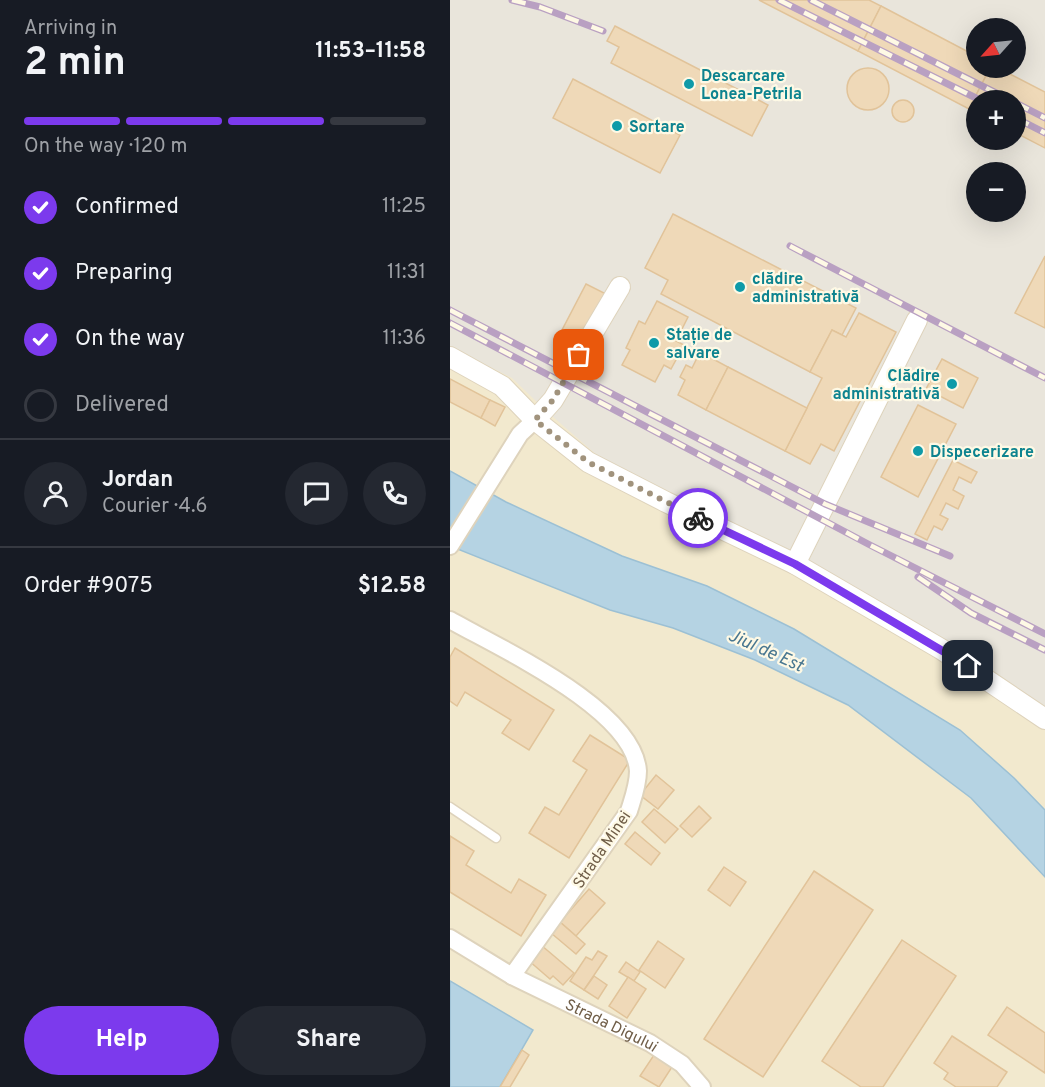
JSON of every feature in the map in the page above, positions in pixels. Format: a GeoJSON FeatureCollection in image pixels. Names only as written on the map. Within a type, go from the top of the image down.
{"type":"FeatureCollection","features":[{"type":"Feature","properties":{"kind":"street"},"geometry":{"type":"LineString","coordinates":[[450,546],[520,434],[553,400],[620,287]]}},
{"type":"Feature","properties":{"kind":"street"},"geometry":{"type":"LineString","coordinates":[[795,564],[917,320]]}},
{"type":"Feature","properties":{"kind":"street"},"geometry":{"type":"LineString","coordinates":[[450,357],[502,386],[535,420],[588,462],[795,564],[941,649],[1045,719]]}},
{"type":"Feature","properties":{"kind":"street","name":"Strada Minei"},"geometry":{"type":"LineString","coordinates":[[450,620],[539,670],[599,710],[620,733],[638,769],[637,784],[629,811],[513,976]]}},
{"type":"Feature","properties":{"kind":"street"},"geometry":{"type":"LineString","coordinates":[[450,939],[513,976]]}},
{"type":"Feature","properties":{"kind":"street","name":"Strada Digului"},"geometry":{"type":"LineString","coordinates":[[513,976],[650,1043],[682,1064],[702,1087]]}},
{"type":"Feature","properties":{"kind":"lane"},"geometry":{"type":"LineString","coordinates":[[450,807],[496,838]]}},
{"type":"Feature","properties":{"kind":"shaded area"},"geometry":{"type":"Polygon","coordinates":[[[450,0],[1045,0],[1045,1087],[450,1087],[450,0]]]}},
{"type":"Feature","properties":{"kind":"shaded area"},"geometry":{"type":"Polygon","coordinates":[[[450,0],[1045,0],[1045,709],[799,556],[599,457],[512,378],[450,347],[450,0]]]}},
{"type":"Feature","properties":{"kind":"water","name":"Jiul de Est"},"geometry":{"type":"Polygon","coordinates":[[[450,471],[506,502],[622,556],[707,586],[794,629],[960,730],[1014,778],[1045,810],[1045,877],[971,798],[848,705],[755,660],[673,628],[610,610],[450,546],[450,471]]]}},
{"type":"Feature","properties":{"kind":"water"},"geometry":{"type":"Polygon","coordinates":[[[450,981],[533,1030],[500,1087],[450,1087],[450,981]]]}},
{"type":"Feature","properties":{"kind":"building"},"geometry":{"type":"Polygon","coordinates":[[[759,0],[869,0],[881,6],[858,51],[759,0]]]}},
{"type":"Feature","properties":{"kind":"building"},"geometry":{"type":"Polygon","coordinates":[[[881,6],[966,51],[966,78],[985,78],[979,90],[966,90],[966,107],[858,51],[881,6]]]}},
{"type":"Feature","properties":{"kind":"building","name":"Descarcare Lonea-Petrila"},"geometry":{"type":"Polygon","coordinates":[[[615,26],[768,105],[752,136],[611,63],[619,47],[607,41],[615,26]]]}},
{"type":"Feature","properties":{"kind":"building"},"geometry":{"type":"Polygon","coordinates":[[[868,68],[883,74],[889,89],[883,104],[868,110],[853,104],[847,89],[853,74],[868,68]]]}},
{"type":"Feature","properties":{"kind":"building"},"geometry":{"type":"Polygon","coordinates":[[[985,78],[1018,78],[1045,92],[1045,148],[1026,138],[1026,90],[979,90],[985,78]]]}},
{"type":"Feature","properties":{"kind":"building","name":"Sortare"},"geometry":{"type":"Polygon","coordinates":[[[573,79],[680,135],[660,173],[553,118],[573,79]]]}},
{"type":"Feature","properties":{"kind":"building"},"geometry":{"type":"Polygon","coordinates":[[[899,100],[907,100],[914,107],[914,115],[907,122],[899,122],[892,115],[892,107],[899,100]]]}},
{"type":"Feature","properties":{"kind":"building","name":"clădire administrativă"},"geometry":{"type":"Polygon","coordinates":[[[673,214],[856,308],[842,335],[832,330],[810,372],[661,294],[668,280],[645,268],[673,214]]]}},
{"type":"Feature","properties":{"kind":"building"},"geometry":{"type":"Polygon","coordinates":[[[1045,256],[1045,328],[1015,313],[1045,256]]]}},
{"type":"Feature","properties":{"kind":"building"},"geometry":{"type":"Polygon","coordinates":[[[586,284],[608,295],[583,343],[561,332],[586,284]]]}},
{"type":"Feature","properties":{"kind":"building","name":"Stație de salvare"},"geometry":{"type":"Polygon","coordinates":[[[657,301],[688,317],[676,341],[684,345],[671,369],[664,365],[655,382],[622,365],[630,350],[626,348],[639,321],[645,324],[657,301]]]}},
{"type":"Feature","properties":{"kind":"building"},"geometry":{"type":"Polygon","coordinates":[[[859,313],[896,332],[834,451],[821,444],[810,464],[785,451],[822,378],[810,372],[832,330],[846,337],[859,313]]]}},
{"type":"Feature","properties":{"kind":"building"},"geometry":{"type":"Polygon","coordinates":[[[700,352],[728,367],[706,410],[678,395],[685,380],[680,377],[686,365],[692,368],[700,352]]]}},
{"type":"Feature","properties":{"kind":"building","name":"Clădire administrativă"},"geometry":{"type":"Polygon","coordinates":[[[942,359],[978,378],[963,408],[926,389],[942,359]]]}},
{"type":"Feature","properties":{"kind":"building"},"geometry":{"type":"Polygon","coordinates":[[[728,367],[807,408],[785,451],[706,410],[728,367]]]}},
{"type":"Feature","properties":{"kind":"building"},"geometry":{"type":"Polygon","coordinates":[[[450,379],[490,400],[481,418],[450,402],[450,379]]]}},
{"type":"Feature","properties":{"kind":"building"},"geometry":{"type":"Polygon","coordinates":[[[490,400],[505,407],[495,426],[481,418],[490,400]]]}},
{"type":"Feature","properties":{"kind":"building","name":"Dispecerizare"},"geometry":{"type":"Polygon","coordinates":[[[918,405],[956,424],[918,497],[881,477],[918,405]]]}},
{"type":"Feature","properties":{"kind":"building"},"geometry":{"type":"Polygon","coordinates":[[[953,460],[977,472],[971,483],[959,477],[953,490],[964,496],[958,509],[946,503],[940,515],[948,519],[942,530],[934,526],[927,540],[915,534],[953,460]]]}},
{"type":"Feature","properties":{"kind":"building"},"geometry":{"type":"Polygon","coordinates":[[[455,648],[554,710],[529,750],[502,733],[511,720],[465,692],[457,706],[450,701],[450,657],[455,648]]]}},
{"type":"Feature","properties":{"kind":"building"},"geometry":{"type":"Polygon","coordinates":[[[590,735],[630,760],[569,858],[529,833],[545,807],[559,815],[587,770],[573,761],[590,735]]]}},
{"type":"Feature","properties":{"kind":"building"},"geometry":{"type":"Polygon","coordinates":[[[656,775],[674,790],[658,809],[640,795],[656,775]]]}},
{"type":"Feature","properties":{"kind":"building"},"geometry":{"type":"Polygon","coordinates":[[[699,806],[711,818],[692,837],[680,826],[699,806]]]}},
{"type":"Feature","properties":{"kind":"building"},"geometry":{"type":"Polygon","coordinates":[[[654,809],[678,829],[665,843],[642,822],[654,809]]]}},
{"type":"Feature","properties":{"kind":"building"},"geometry":{"type":"Polygon","coordinates":[[[635,832],[660,853],[651,865],[625,844],[635,832]]]}},
{"type":"Feature","properties":{"kind":"building"},"geometry":{"type":"Polygon","coordinates":[[[450,836],[474,851],[466,865],[511,893],[519,879],[546,895],[521,936],[450,892],[450,836]]]}},
{"type":"Feature","properties":{"kind":"building"},"geometry":{"type":"Polygon","coordinates":[[[724,867],[746,882],[730,906],[708,890],[724,867]]]}},
{"type":"Feature","properties":{"kind":"building"},"geometry":{"type":"Polygon","coordinates":[[[814,871],[873,910],[763,1077],[704,1039],[814,871]]]}},
{"type":"Feature","properties":{"kind":"building"},"geometry":{"type":"Polygon","coordinates":[[[589,889],[605,903],[576,936],[560,922],[589,889]]]}},
{"type":"Feature","properties":{"kind":"building"},"geometry":{"type":"Polygon","coordinates":[[[560,922],[585,944],[576,954],[551,933],[560,922]]]}},
{"type":"Feature","properties":{"kind":"building"},"geometry":{"type":"Polygon","coordinates":[[[902,940],[956,976],[883,1087],[861,1087],[822,1061],[902,940]]]}},
{"type":"Feature","properties":{"kind":"building"},"geometry":{"type":"Polygon","coordinates":[[[658,941],[684,959],[665,988],[639,970],[658,941]]]}},
{"type":"Feature","properties":{"kind":"building"},"geometry":{"type":"Polygon","coordinates":[[[541,945],[574,973],[563,985],[553,976],[550,979],[528,960],[541,945]]]}},
{"type":"Feature","properties":{"kind":"building"},"geometry":{"type":"Polygon","coordinates":[[[598,951],[607,956],[584,990],[570,981],[586,957],[592,960],[598,951]]]}},
{"type":"Feature","properties":{"kind":"building"},"geometry":{"type":"Polygon","coordinates":[[[626,962],[640,972],[634,981],[619,972],[626,962]]]}},
{"type":"Feature","properties":{"kind":"building"},"geometry":{"type":"Polygon","coordinates":[[[594,976],[607,985],[598,999],[584,990],[594,976]]]}},
{"type":"Feature","properties":{"kind":"building"},"geometry":{"type":"Polygon","coordinates":[[[628,977],[646,989],[627,1018],[609,1006],[628,977]]]}},
{"type":"Feature","properties":{"kind":"building"},"geometry":{"type":"Polygon","coordinates":[[[1007,1007],[1045,1033],[1045,1073],[988,1035],[1007,1007]]]}},
{"type":"Feature","properties":{"kind":"building"},"geometry":{"type":"Polygon","coordinates":[[[952,1036],[1007,1072],[997,1087],[956,1087],[944,1079],[948,1073],[934,1063],[952,1036]]]}},
{"type":"Feature","properties":{"kind":"building"},"geometry":{"type":"Polygon","coordinates":[[[522,1050],[529,1055],[510,1087],[500,1087],[522,1050]]]}},
{"type":"Feature","properties":{"kind":"building"},"geometry":{"type":"Polygon","coordinates":[[[654,1055],[672,1067],[659,1087],[640,1076],[654,1055]]]}},
{"type":"Feature","properties":{"kind":"railway"},"geometry":{"type":"LineString","coordinates":[[512,0],[540,7],[603,31]]}},
{"type":"Feature","properties":{"kind":"railway"},"geometry":{"type":"LineString","coordinates":[[779,0],[966,93]]}},
{"type":"Feature","properties":{"kind":"railway"},"geometry":{"type":"LineString","coordinates":[[811,0],[990,90]]}},
{"type":"Feature","properties":{"kind":"railway"},"geometry":{"type":"LineString","coordinates":[[1026,108],[1045,118]]}},
{"type":"Feature","properties":{"kind":"railway"},"geometry":{"type":"LineString","coordinates":[[1026,123],[1045,133]]}},
{"type":"Feature","properties":{"kind":"railway"},"geometry":{"type":"LineString","coordinates":[[790,246],[1045,378]]}},
{"type":"Feature","properties":{"kind":"railway"},"geometry":{"type":"LineString","coordinates":[[450,310],[825,504],[950,556]]}},
{"type":"Feature","properties":{"kind":"railway"},"geometry":{"type":"LineString","coordinates":[[450,323],[870,545],[1045,634]]}},
{"type":"Feature","properties":{"kind":"railway"},"geometry":{"type":"LineString","coordinates":[[918,577],[971,613],[1045,650]]}},
{"type":"Feature","properties":{"kind":"way so far"},"geometry":{"type":"LineString","coordinates":[[579,355],[553,400],[535,420],[588,462],[698,518]]}},
{"type":"Feature","properties":{"kind":"place","name":"Descarcare Lonea-Petrila"},"geometry":{"type":"Point","coordinates":[689,84]}},
{"type":"Feature","properties":{"kind":"place","name":"Sortare"},"geometry":{"type":"Point","coordinates":[617,126]}},
{"type":"Feature","properties":{"kind":"place","name":"clădire administrativă"},"geometry":{"type":"Point","coordinates":[740,287]}},
{"type":"Feature","properties":{"kind":"place","name":"Stație de salvare"},"geometry":{"type":"Point","coordinates":[654,343]}},
{"type":"Feature","properties":{"kind":"place","name":"Clădire administrativă"},"geometry":{"type":"Point","coordinates":[952,384]}},
{"type":"Feature","properties":{"kind":"place","name":"Dispecerizare"},"geometry":{"type":"Point","coordinates":[918,451]}},
{"type":"Feature","properties":{"kind":"route"},"geometry":{"type":"LineString","coordinates":[[698,518],[795,564],[968,666]]}}]}
